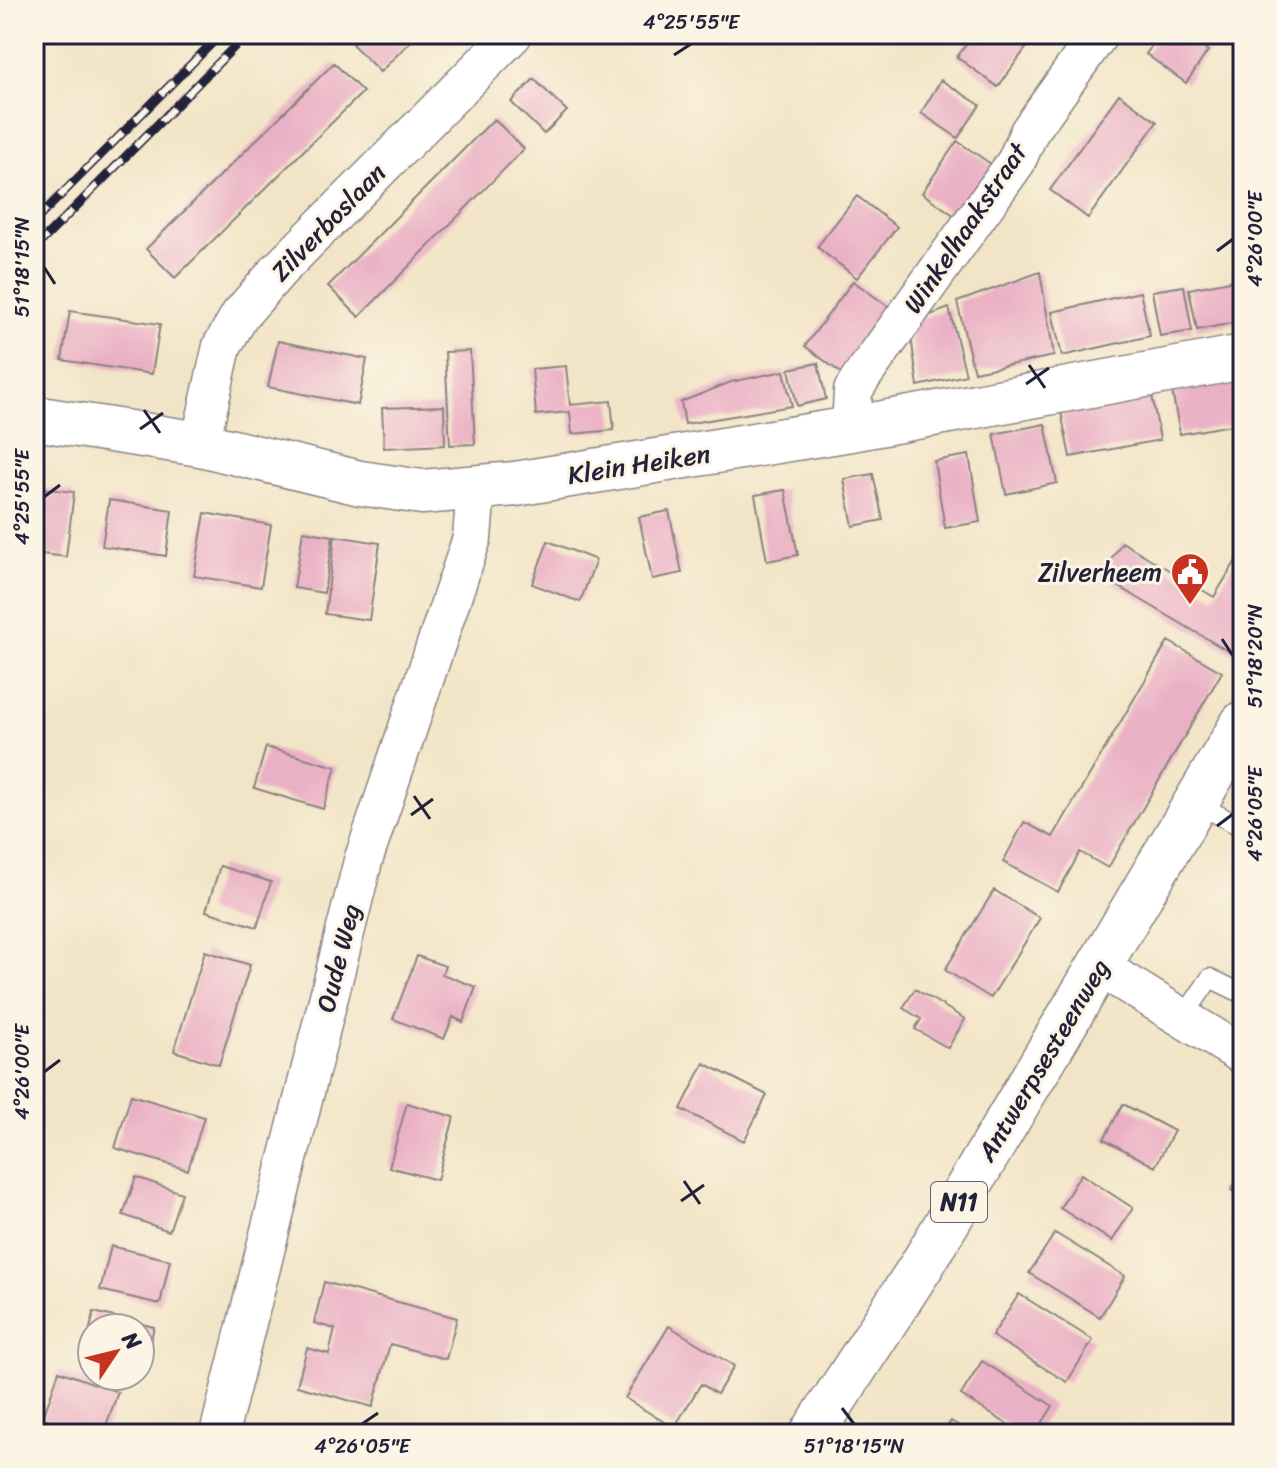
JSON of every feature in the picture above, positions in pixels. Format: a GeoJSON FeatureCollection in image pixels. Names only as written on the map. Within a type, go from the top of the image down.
{"type":"FeatureCollection","features":[{"type":"Feature","properties":{"kind":"street","name":"Zilverboslaan"},"geometry":{"type":"LineString","coordinates":[[200,444],[222,346],[240,315],[279,270],[513,34]]}},
{"type":"Feature","properties":{"kind":"street","name":"Winkelhaakstraat"},"geometry":{"type":"LineString","coordinates":[[851,429],[853,391],[861,378],[1016,162],[1029,132],[1099,34]]}},
{"type":"Feature","properties":{"kind":"street","name":"Klein Heiken"},"geometry":{"type":"LineString","coordinates":[[34,418],[200,444],[360,483],[422,492],[476,489],[851,429],[1243,357]]}},
{"type":"Feature","properties":{"kind":"street","name":"Oude Weg"},"geometry":{"type":"LineString","coordinates":[[219,1434],[363,861],[472,538],[476,489]]}},
{"type":"Feature","properties":{"kind":"street","name":"Antwerpsesteenweg"},"geometry":{"type":"LineString","coordinates":[[812,1434],[922,1265],[1243,723]]}},
{"type":"Feature","properties":{"kind":"street"},"geometry":{"type":"LineString","coordinates":[[1098,966],[1243,1055]]}},
{"type":"Feature","properties":{"kind":"lane"},"geometry":{"type":"LineString","coordinates":[[1196,803],[1243,828]]}},
{"type":"Feature","properties":{"kind":"lane"},"geometry":{"type":"LineString","coordinates":[[1183,1018],[1210,978],[1243,994]]}},
{"type":"Feature","properties":{"kind":"building"},"geometry":{"type":"Polygon","coordinates":[[[362,34],[418,34],[380,72],[352,44],[362,34]]]}},
{"type":"Feature","properties":{"kind":"building"},"geometry":{"type":"Polygon","coordinates":[[[974,34],[1036,34],[998,87],[957,57],[974,34]]]}},
{"type":"Feature","properties":{"kind":"building"},"geometry":{"type":"Polygon","coordinates":[[[1160,34],[1184,34],[1208,51],[1186,83],[1146,54],[1160,34]]]}},
{"type":"Feature","properties":{"kind":"building"},"geometry":{"type":"Polygon","coordinates":[[[334,63],[363,92],[175,278],[146,249],[334,63]]]}},
{"type":"Feature","properties":{"kind":"building"},"geometry":{"type":"Polygon","coordinates":[[[534,79],[567,111],[544,134],[511,102],[534,79]]]}},
{"type":"Feature","properties":{"kind":"building"},"geometry":{"type":"Polygon","coordinates":[[[941,80],[980,105],[958,138],[921,113],[941,80]]]}},
{"type":"Feature","properties":{"kind":"building"},"geometry":{"type":"Polygon","coordinates":[[[1119,94],[1157,122],[1088,218],[1050,190],[1119,94]]]}},
{"type":"Feature","properties":{"kind":"building"},"geometry":{"type":"Polygon","coordinates":[[[494,119],[524,149],[359,317],[328,286],[494,119]]]}},
{"type":"Feature","properties":{"kind":"building"},"geometry":{"type":"Polygon","coordinates":[[[957,141],[994,166],[958,218],[922,193],[957,141]]]}},
{"type":"Feature","properties":{"kind":"building"},"geometry":{"type":"Polygon","coordinates":[[[857,196],[897,227],[857,278],[817,247],[857,196]]]}},
{"type":"Feature","properties":{"kind":"building"},"geometry":{"type":"Polygon","coordinates":[[[1040,272],[1054,356],[974,372],[957,302],[1040,272]]]}},
{"type":"Feature","properties":{"kind":"building"},"geometry":{"type":"Polygon","coordinates":[[[1235,280],[1243,321],[1197,330],[1189,289],[1235,280]]]}},
{"type":"Feature","properties":{"kind":"building"},"geometry":{"type":"Polygon","coordinates":[[[853,281],[893,310],[845,376],[805,346],[853,281]]]}},
{"type":"Feature","properties":{"kind":"building"},"geometry":{"type":"Polygon","coordinates":[[[1184,286],[1192,331],[1160,336],[1152,291],[1184,286]]]}},
{"type":"Feature","properties":{"kind":"building"},"geometry":{"type":"Polygon","coordinates":[[[1140,292],[1150,336],[1062,356],[1052,312],[1140,292]]]}},
{"type":"Feature","properties":{"kind":"building"},"geometry":{"type":"Polygon","coordinates":[[[949,308],[966,375],[918,386],[909,323],[949,308]]]}},
{"type":"Feature","properties":{"kind":"building"},"geometry":{"type":"Polygon","coordinates":[[[70,311],[160,324],[152,374],[62,360],[70,311]]]}},
{"type":"Feature","properties":{"kind":"building"},"geometry":{"type":"Polygon","coordinates":[[[278,341],[367,359],[358,405],[268,387],[278,341]]]}},
{"type":"Feature","properties":{"kind":"building"},"geometry":{"type":"Polygon","coordinates":[[[470,351],[475,444],[450,445],[445,352],[470,351]]]}},
{"type":"Feature","properties":{"kind":"building"},"geometry":{"type":"Polygon","coordinates":[[[818,363],[826,399],[797,406],[789,369],[818,363]]]}},
{"type":"Feature","properties":{"kind":"building"},"geometry":{"type":"Polygon","coordinates":[[[566,366],[570,405],[611,401],[614,430],[572,434],[570,412],[536,415],[532,369],[566,366]]]}},
{"type":"Feature","properties":{"kind":"building"},"geometry":{"type":"Polygon","coordinates":[[[784,371],[792,406],[685,424],[681,402],[731,382],[784,371]]]}},
{"type":"Feature","properties":{"kind":"building"},"geometry":{"type":"Polygon","coordinates":[[[1236,380],[1243,423],[1180,434],[1172,391],[1236,380]]]}},
{"type":"Feature","properties":{"kind":"building"},"geometry":{"type":"Polygon","coordinates":[[[1152,395],[1160,440],[1070,457],[1061,412],[1152,395]]]}},
{"type":"Feature","properties":{"kind":"building"},"geometry":{"type":"Polygon","coordinates":[[[444,406],[445,445],[384,448],[382,408],[444,406]]]}},
{"type":"Feature","properties":{"kind":"building"},"geometry":{"type":"Polygon","coordinates":[[[1045,424],[1057,483],[1006,494],[994,434],[1045,424]]]}},
{"type":"Feature","properties":{"kind":"building"},"geometry":{"type":"Polygon","coordinates":[[[969,455],[980,522],[945,528],[934,461],[969,455]]]}},
{"type":"Feature","properties":{"kind":"building"},"geometry":{"type":"Polygon","coordinates":[[[873,474],[883,520],[853,526],[844,479],[873,474]]]}},
{"type":"Feature","properties":{"kind":"building"},"geometry":{"type":"Polygon","coordinates":[[[34,487],[74,492],[66,557],[34,553],[34,487]]]}},
{"type":"Feature","properties":{"kind":"building"},"geometry":{"type":"Polygon","coordinates":[[[785,490],[798,555],[767,561],[755,495],[785,490]]]}},
{"type":"Feature","properties":{"kind":"building"},"geometry":{"type":"Polygon","coordinates":[[[109,500],[172,510],[166,556],[102,546],[109,500]]]}},
{"type":"Feature","properties":{"kind":"building"},"geometry":{"type":"Polygon","coordinates":[[[669,511],[682,573],[652,579],[639,517],[669,511]]]}},
{"type":"Feature","properties":{"kind":"building"},"geometry":{"type":"Polygon","coordinates":[[[205,513],[271,525],[261,587],[194,576],[205,513]]]}},
{"type":"Feature","properties":{"kind":"building"},"geometry":{"type":"Polygon","coordinates":[[[303,531],[333,536],[324,593],[294,588],[303,531]]]}},
{"type":"Feature","properties":{"kind":"building"},"geometry":{"type":"Polygon","coordinates":[[[335,536],[380,543],[369,620],[325,614],[335,536]]]}},
{"type":"Feature","properties":{"kind":"building"},"geometry":{"type":"Polygon","coordinates":[[[548,541],[596,560],[580,602],[532,584],[548,541]]]}},
{"type":"Feature","properties":{"kind":"building","name":"Zilverheem"},"geometry":{"type":"Polygon","coordinates":[[[1122,542],[1214,597],[1243,549],[1243,644],[1236,656],[1101,576],[1122,542]]]}},
{"type":"Feature","properties":{"kind":"building"},"geometry":{"type":"Polygon","coordinates":[[[1168,641],[1222,672],[1108,868],[1080,852],[1058,892],[1003,862],[1024,822],[1053,837],[1168,641]]]}},
{"type":"Feature","properties":{"kind":"building"},"geometry":{"type":"Polygon","coordinates":[[[266,747],[336,767],[323,809],[254,788],[266,747]]]}},
{"type":"Feature","properties":{"kind":"building"},"geometry":{"type":"Polygon","coordinates":[[[220,866],[271,882],[257,927],[206,911],[220,866]]]}},
{"type":"Feature","properties":{"kind":"building"},"geometry":{"type":"Polygon","coordinates":[[[994,890],[1040,918],[991,998],[945,970],[994,890]]]}},
{"type":"Feature","properties":{"kind":"building"},"geometry":{"type":"Polygon","coordinates":[[[205,951],[250,965],[219,1065],[174,1051],[205,951]]]}},
{"type":"Feature","properties":{"kind":"building"},"geometry":{"type":"Polygon","coordinates":[[[417,956],[445,966],[442,974],[476,987],[463,1022],[453,1017],[444,1039],[393,1019],[417,956]]]}},
{"type":"Feature","properties":{"kind":"building"},"geometry":{"type":"Polygon","coordinates":[[[915,989],[965,1019],[948,1048],[915,1029],[921,1019],[903,1008],[915,989]]]}},
{"type":"Feature","properties":{"kind":"building"},"geometry":{"type":"Polygon","coordinates":[[[704,1063],[767,1095],[744,1141],[681,1109],[704,1063]]]}},
{"type":"Feature","properties":{"kind":"building"},"geometry":{"type":"Polygon","coordinates":[[[131,1095],[204,1117],[188,1170],[115,1148],[131,1095]]]}},
{"type":"Feature","properties":{"kind":"building"},"geometry":{"type":"Polygon","coordinates":[[[407,1103],[454,1117],[437,1180],[389,1167],[407,1103]]]}},
{"type":"Feature","properties":{"kind":"building"},"geometry":{"type":"Polygon","coordinates":[[[1123,1104],[1174,1131],[1155,1167],[1104,1139],[1123,1104]]]}},
{"type":"Feature","properties":{"kind":"building"},"geometry":{"type":"Polygon","coordinates":[[[1243,1170],[1243,1198],[1231,1190],[1243,1170]]]}},
{"type":"Feature","properties":{"kind":"building"},"geometry":{"type":"Polygon","coordinates":[[[1081,1174],[1133,1208],[1112,1241],[1060,1208],[1081,1174]]]}},
{"type":"Feature","properties":{"kind":"building"},"geometry":{"type":"Polygon","coordinates":[[[136,1177],[182,1193],[169,1231],[123,1215],[136,1177]]]}},
{"type":"Feature","properties":{"kind":"building"},"geometry":{"type":"Polygon","coordinates":[[[1055,1233],[1125,1276],[1100,1317],[1029,1273],[1055,1233]]]}},
{"type":"Feature","properties":{"kind":"building"},"geometry":{"type":"Polygon","coordinates":[[[111,1246],[170,1260],[160,1304],[100,1290],[111,1246]]]}},
{"type":"Feature","properties":{"kind":"building"},"geometry":{"type":"Polygon","coordinates":[[[324,1282],[457,1318],[446,1359],[390,1344],[373,1407],[297,1386],[307,1348],[329,1354],[335,1329],[314,1323],[324,1282]]]}},
{"type":"Feature","properties":{"kind":"building"},"geometry":{"type":"Polygon","coordinates":[[[1019,1294],[1093,1340],[1067,1382],[992,1336],[1019,1294]]]}},
{"type":"Feature","properties":{"kind":"building"},"geometry":{"type":"Polygon","coordinates":[[[669,1326],[734,1366],[717,1394],[701,1384],[674,1428],[625,1398],[669,1326]]]}},
{"type":"Feature","properties":{"kind":"building"},"geometry":{"type":"Polygon","coordinates":[[[982,1361],[1053,1406],[1035,1434],[1023,1434],[961,1395],[982,1361]]]}},
{"type":"Feature","properties":{"kind":"building"},"geometry":{"type":"Polygon","coordinates":[[[59,1371],[76,1377],[76,1392],[118,1392],[103,1434],[89,1434],[43,1418],[59,1371]]]}},
{"type":"Feature","properties":{"kind":"building"},"geometry":{"type":"Polygon","coordinates":[[[951,1421],[972,1434],[943,1434],[951,1421]]]}},
{"type":"Feature","properties":{"kind":"building"},"geometry":{"type":"Polygon","coordinates":[[[605,1424],[621,1434],[599,1434],[605,1424]]]}},
{"type":"Feature","properties":{"kind":"railway"},"geometry":{"type":"LineString","coordinates":[[34,222],[221,34]]}},
{"type":"Feature","properties":{"kind":"railway"},"geometry":{"type":"LineString","coordinates":[[34,249],[247,34]]}},
{"type":"Feature","properties":{"kind":"place","name":"Zilverheem"},"geometry":{"type":"Point","coordinates":[1190,606]}}]}
